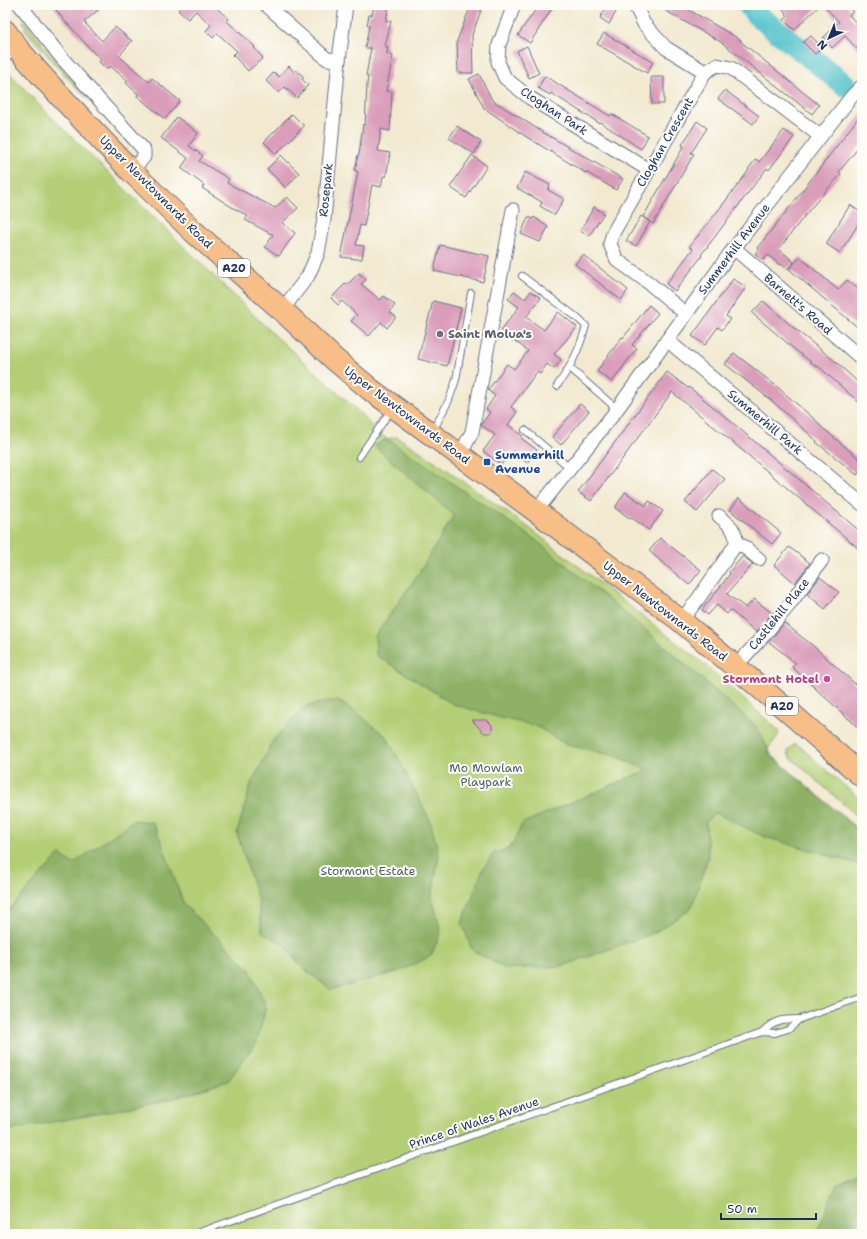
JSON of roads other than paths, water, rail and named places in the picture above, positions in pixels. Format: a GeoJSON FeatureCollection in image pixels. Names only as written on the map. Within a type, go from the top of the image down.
{"type":"FeatureCollection","features":[{"type":"Feature","properties":{"kind":"highway","name":"Upper Newtownards Road"},"geometry":{"type":"LineString","coordinates":[[5,31],[12,54],[49,84],[132,171],[193,231],[355,377],[681,621],[862,776]]}},
{"type":"Feature","properties":{"kind":"street"},"geometry":{"type":"LineString","coordinates":[[20,5],[61,57],[144,150],[144,157],[132,171]]}},
{"type":"Feature","properties":{"kind":"street"},"geometry":{"type":"LineString","coordinates":[[266,5],[327,59],[339,60]]}},
{"type":"Feature","properties":{"kind":"street","name":"Rosepark"},"geometry":{"type":"LineString","coordinates":[[282,310],[308,276],[318,253],[324,219],[339,60],[346,5]]}},
{"type":"Feature","properties":{"kind":"street","name":"Cloghan Park"},"geometry":{"type":"LineString","coordinates":[[514,5],[499,45],[498,62],[505,78],[530,98],[648,170]]}},
{"type":"Feature","properties":{"kind":"street"},"geometry":{"type":"LineString","coordinates":[[635,5],[644,24],[666,48],[705,72],[717,65],[731,68],[820,136]]}},
{"type":"Feature","properties":{"kind":"street","name":"Cloghan Crescent"},"geometry":{"type":"LineString","coordinates":[[686,314],[649,283],[617,260],[610,244],[613,233],[705,72]]}},
{"type":"Feature","properties":{"kind":"street","name":"Summerhill Avenue"},"geometry":{"type":"LineString","coordinates":[[536,511],[617,408],[734,248],[820,136],[852,96],[862,86]]}},
{"type":"Feature","properties":{"kind":"street"},"geometry":{"type":"LineString","coordinates":[[460,455],[472,432],[513,210]]}},
{"type":"Feature","properties":{"kind":"street","name":"Barnett's Road"},"geometry":{"type":"LineString","coordinates":[[734,248],[862,359]]}},
{"type":"Feature","properties":{"kind":"street","name":"Summerhill Park"},"geometry":{"type":"LineString","coordinates":[[667,340],[862,504]]}},
{"type":"Feature","properties":{"kind":"street"},"geometry":{"type":"LineString","coordinates":[[681,621],[736,544],[736,536],[728,523],[719,516]]}},
{"type":"Feature","properties":{"kind":"street"},"geometry":{"type":"LineString","coordinates":[[736,544],[743,546],[759,559]]}},
{"type":"Feature","properties":{"kind":"street","name":"Castlehill Place"},"geometry":{"type":"LineString","coordinates":[[735,666],[784,611],[822,560]]}},
{"type":"Feature","properties":{"kind":"lane"},"geometry":{"type":"LineString","coordinates":[[522,276],[576,316],[586,326],[570,368],[557,386]]}},
{"type":"Feature","properties":{"kind":"lane"},"geometry":{"type":"LineString","coordinates":[[432,434],[449,400],[456,380],[471,293]]}},
{"type":"Feature","properties":{"kind":"lane"},"geometry":{"type":"LineString","coordinates":[[570,368],[617,408]]}},
{"type":"Feature","properties":{"kind":"lane"},"geometry":{"type":"LineString","coordinates":[[359,457],[394,406]]}},
{"type":"Feature","properties":{"kind":"lane"},"geometry":{"type":"LineString","coordinates":[[525,430],[570,468]]}},
{"type":"Feature","properties":{"kind":"lane","name":"Prince of Wales Avenue"},"geometry":{"type":"LineString","coordinates":[[762,1032],[770,1024],[784,1019],[800,1019],[862,997]]}},
{"type":"Feature","properties":{"kind":"lane","name":"Prince of Wales Avenue"},"geometry":{"type":"LineString","coordinates":[[194,1234],[762,1032],[775,1033],[788,1029],[800,1019]]}},
{"type":"Feature","properties":{"kind":"waterway"},"geometry":{"type":"LineString","coordinates":[[749,5],[757,15],[845,85]]}},
{"type":"Feature","properties":{"kind":"place","name":"Saint Molua's"},"geometry":{"type":"Point","coordinates":[440,334]}},
{"type":"Feature","properties":{"kind":"place","name":"Summerhill Avenue"},"geometry":{"type":"Point","coordinates":[487,462]}},
{"type":"Feature","properties":{"kind":"place","name":"Stormont Hotel"},"geometry":{"type":"Point","coordinates":[827,679]}},
{"type":"Feature","properties":{"kind":"park label","name":"Mo Mowlam Playpark"},"geometry":{"type":"Point","coordinates":[486,775]}},
{"type":"Feature","properties":{"kind":"park label","name":"Stormont Estate"},"geometry":{"type":"Point","coordinates":[368,871]}}]}
